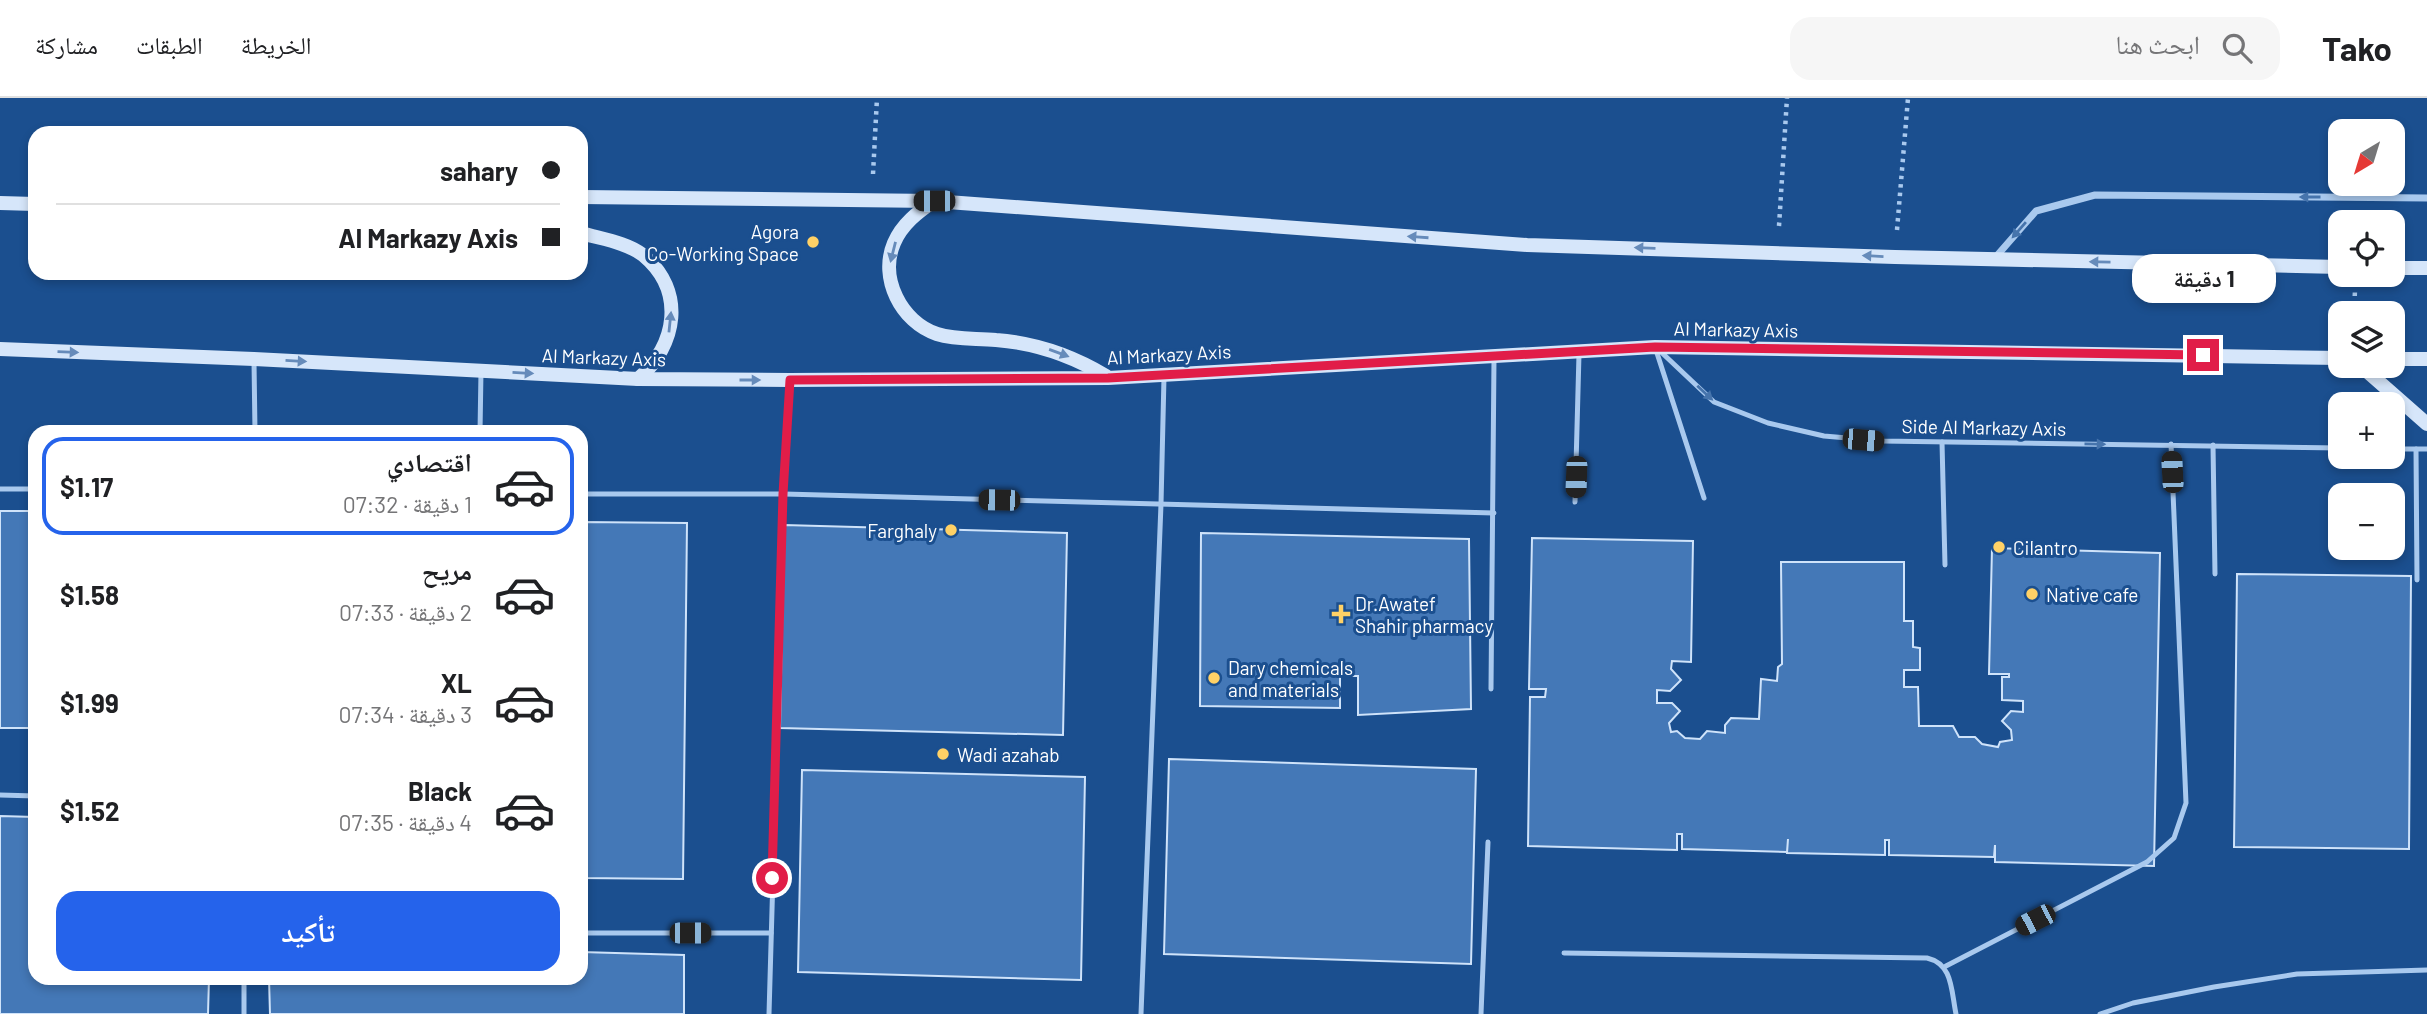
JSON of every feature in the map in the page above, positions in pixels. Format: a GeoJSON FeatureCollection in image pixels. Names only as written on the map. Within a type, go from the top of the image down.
{"type":"FeatureCollection","features":[{"type":"Feature","properties":{"kind":"main road"},"geometry":{"type":"LineString","coordinates":[[588,197],[934,201],[1527,245],[2328,267]]}},
{"type":"Feature","properties":{"kind":"main road"},"geometry":{"type":"LineString","coordinates":[[934,201],[905,225],[893,244],[889,266],[892,288],[901,307],[917,323],[936,334],[1026,343],[1083,362],[1108,378]]}},
{"type":"Feature","properties":{"kind":"main road"},"geometry":{"type":"LineString","coordinates":[[0,204],[28,204]]}},
{"type":"Feature","properties":{"kind":"main road"},"geometry":{"type":"LineString","coordinates":[[588,235],[624,245],[642,254],[656,269],[666,287],[672,307],[671,328],[664,348],[653,366],[638,379]]}},
{"type":"Feature","properties":{"kind":"main road"},"geometry":{"type":"LineString","coordinates":[[2405,268],[2427,268]]}},
{"type":"Feature","properties":{"kind":"main road","name":"Al Markazy Axis"},"geometry":{"type":"LineString","coordinates":[[0,349],[638,379],[790,380],[1108,378],[1655,347],[2328,358]]}},
{"type":"Feature","properties":{"kind":"main road"},"geometry":{"type":"LineString","coordinates":[[2405,359],[2427,359]]}},
{"type":"Feature","properties":{"kind":"main road"},"geometry":{"type":"LineString","coordinates":[[2375,378],[2427,424]]}},
{"type":"Feature","properties":{"kind":"street"},"geometry":{"type":"LineString","coordinates":[[1994,259],[2036,211],[2095,195],[2427,198]]}},
{"type":"Feature","properties":{"kind":"lane"},"geometry":{"type":"LineString","coordinates":[[1655,347],[1704,498]]}},
{"type":"Feature","properties":{"kind":"lane","name":"Side Al Markazy Axis"},"geometry":{"type":"LineString","coordinates":[[1655,347],[1714,402],[1768,423],[1824,436],[1882,441],[2328,448]]}},
{"type":"Feature","properties":{"kind":"lane"},"geometry":{"type":"LineString","coordinates":[[1575,502],[1579,351]]}},
{"type":"Feature","properties":{"kind":"lane"},"geometry":{"type":"LineString","coordinates":[[1491,689],[1494,356]]}},
{"type":"Feature","properties":{"kind":"lane"},"geometry":{"type":"LineString","coordinates":[[254,359],[256,425]]}},
{"type":"Feature","properties":{"kind":"lane"},"geometry":{"type":"LineString","coordinates":[[480,425],[481,371]]}},
{"type":"Feature","properties":{"kind":"lane"},"geometry":{"type":"LineString","coordinates":[[1141,1014],[1164,374]]}},
{"type":"Feature","properties":{"kind":"lane"},"geometry":{"type":"LineString","coordinates":[[769,1014],[783,494],[790,380]]}},
{"type":"Feature","properties":{"kind":"lane"},"geometry":{"type":"LineString","coordinates":[[1942,442],[1945,565]]}},
{"type":"Feature","properties":{"kind":"lane"},"geometry":{"type":"LineString","coordinates":[[1945,967],[2147,862],[2174,838],[2186,803],[2171,444]]}},
{"type":"Feature","properties":{"kind":"lane"},"geometry":{"type":"LineString","coordinates":[[2213,445],[2215,574]]}},
{"type":"Feature","properties":{"kind":"lane"},"geometry":{"type":"LineString","coordinates":[[2405,449],[2427,449]]}},
{"type":"Feature","properties":{"kind":"lane"},"geometry":{"type":"LineString","coordinates":[[2416,449],[2417,580]]}},
{"type":"Feature","properties":{"kind":"lane"},"geometry":{"type":"LineString","coordinates":[[0,489],[28,488]]}},
{"type":"Feature","properties":{"kind":"lane"},"geometry":{"type":"LineString","coordinates":[[588,494],[783,494],[1494,513]]}},
{"type":"Feature","properties":{"kind":"lane"},"geometry":{"type":"LineString","coordinates":[[0,795],[28,796]]}},
{"type":"Feature","properties":{"kind":"lane"},"geometry":{"type":"LineString","coordinates":[[1481,1014],[1488,842]]}},
{"type":"Feature","properties":{"kind":"lane"},"geometry":{"type":"LineString","coordinates":[[588,933],[771,933]]}},
{"type":"Feature","properties":{"kind":"lane"},"geometry":{"type":"LineString","coordinates":[[1564,953],[1927,958],[1938,960],[1945,967],[1956,1014]]}},
{"type":"Feature","properties":{"kind":"lane"},"geometry":{"type":"LineString","coordinates":[[2100,1014],[2133,1003],[2214,986],[2297,974],[2427,970]]}},
{"type":"Feature","properties":{"kind":"lane"},"geometry":{"type":"LineString","coordinates":[[244,985],[244,1014]]}},
{"type":"Feature","properties":{"kind":"path"},"geometry":{"type":"LineString","coordinates":[[871,201],[877,98]]}},
{"type":"Feature","properties":{"kind":"path"},"geometry":{"type":"LineString","coordinates":[[1777,252],[1787,98]]}},
{"type":"Feature","properties":{"kind":"path"},"geometry":{"type":"LineString","coordinates":[[1895,257],[1908,98]]}},
{"type":"Feature","properties":{"kind":"building"},"geometry":{"type":"Polygon","coordinates":[[[0,511],[28,511],[28,728],[0,728],[0,511]]]}},
{"type":"Feature","properties":{"kind":"building"},"geometry":{"type":"Polygon","coordinates":[[[588,522],[687,523],[683,879],[588,878],[588,522]]]}},
{"type":"Feature","properties":{"kind":"building"},"geometry":{"type":"Polygon","coordinates":[[[784,525],[1067,533],[1063,735],[780,728],[784,525]]]}},
{"type":"Feature","properties":{"kind":"building"},"geometry":{"type":"Polygon","coordinates":[[[1201,533],[1469,539],[1471,709],[1358,715],[1358,676],[1340,676],[1340,708],[1200,706],[1201,533]]]}},
{"type":"Feature","properties":{"kind":"building"},"geometry":{"type":"Polygon","coordinates":[[[1532,538],[1693,541],[1691,662],[1672,661],[1671,669],[1681,680],[1670,691],[1657,690],[1657,703],[1672,703],[1680,711],[1669,723],[1671,732],[1677,731],[1685,738],[1700,739],[1707,731],[1725,733],[1725,725],[1731,718],[1759,719],[1761,679],[1777,681],[1778,667],[1782,664],[1781,562],[1904,562],[1904,621],[1913,621],[1913,647],[1920,648],[1920,670],[1904,670],[1904,687],[1918,687],[1919,726],[1953,726],[1959,737],[1975,737],[1982,744],[1998,747],[2000,742],[2012,740],[2011,730],[2002,721],[2011,711],[2023,712],[2023,701],[2002,700],[2002,677],[2009,677],[2009,674],[1989,674],[1992,548],[2160,553],[2154,866],[1995,862],[1995,845],[1994,857],[1889,855],[1889,840],[1885,840],[1885,855],[1787,853],[1788,839],[1787,852],[1682,849],[1682,834],[1677,834],[1677,850],[1528,846],[1530,697],[1545,697],[1546,689],[1529,689],[1532,538]]]}},
{"type":"Feature","properties":{"kind":"building"},"geometry":{"type":"Polygon","coordinates":[[[2237,574],[2411,576],[2409,849],[2234,847],[2237,574]]]}},
{"type":"Feature","properties":{"kind":"building"},"geometry":{"type":"Polygon","coordinates":[[[1169,759],[1476,769],[1471,964],[1164,954],[1169,759]]]}},
{"type":"Feature","properties":{"kind":"building"},"geometry":{"type":"Polygon","coordinates":[[[802,770],[1085,777],[1081,980],[798,972],[802,770]]]}},
{"type":"Feature","properties":{"kind":"building"},"geometry":{"type":"Polygon","coordinates":[[[0,816],[28,817],[28,985],[209,985],[208,1014],[0,1014],[0,816]]]}},
{"type":"Feature","properties":{"kind":"building"},"geometry":{"type":"Polygon","coordinates":[[[588,952],[684,955],[684,1014],[270,1014],[269,985],[588,985],[588,952]]]}},
{"type":"Feature","properties":{"kind":"place","name":"Agora Co-Working Space"},"geometry":{"type":"Point","coordinates":[813,242]}},
{"type":"Feature","properties":{"kind":"place","name":"Farghaly"},"geometry":{"type":"Point","coordinates":[951,530]}},
{"type":"Feature","properties":{"kind":"place","name":"Cilantro"},"geometry":{"type":"Point","coordinates":[1999,547]}},
{"type":"Feature","properties":{"kind":"place","name":"Native cafe"},"geometry":{"type":"Point","coordinates":[2032,594]}},
{"type":"Feature","properties":{"kind":"place","name":"Dr.Awatef Shahir pharmacy"},"geometry":{"type":"Point","coordinates":[1341,614]}},
{"type":"Feature","properties":{"kind":"place","name":"Dary chemicals and materials"},"geometry":{"type":"Point","coordinates":[1214,678]}},
{"type":"Feature","properties":{"kind":"place","name":"Wadi azahab"},"geometry":{"type":"Point","coordinates":[943,754]}},
{"type":"Feature","properties":{"kind":"route"},"geometry":{"type":"LineString","coordinates":[[772,878],[783,494],[790,380],[1108,378],[1655,347],[2203,355]]}}]}
